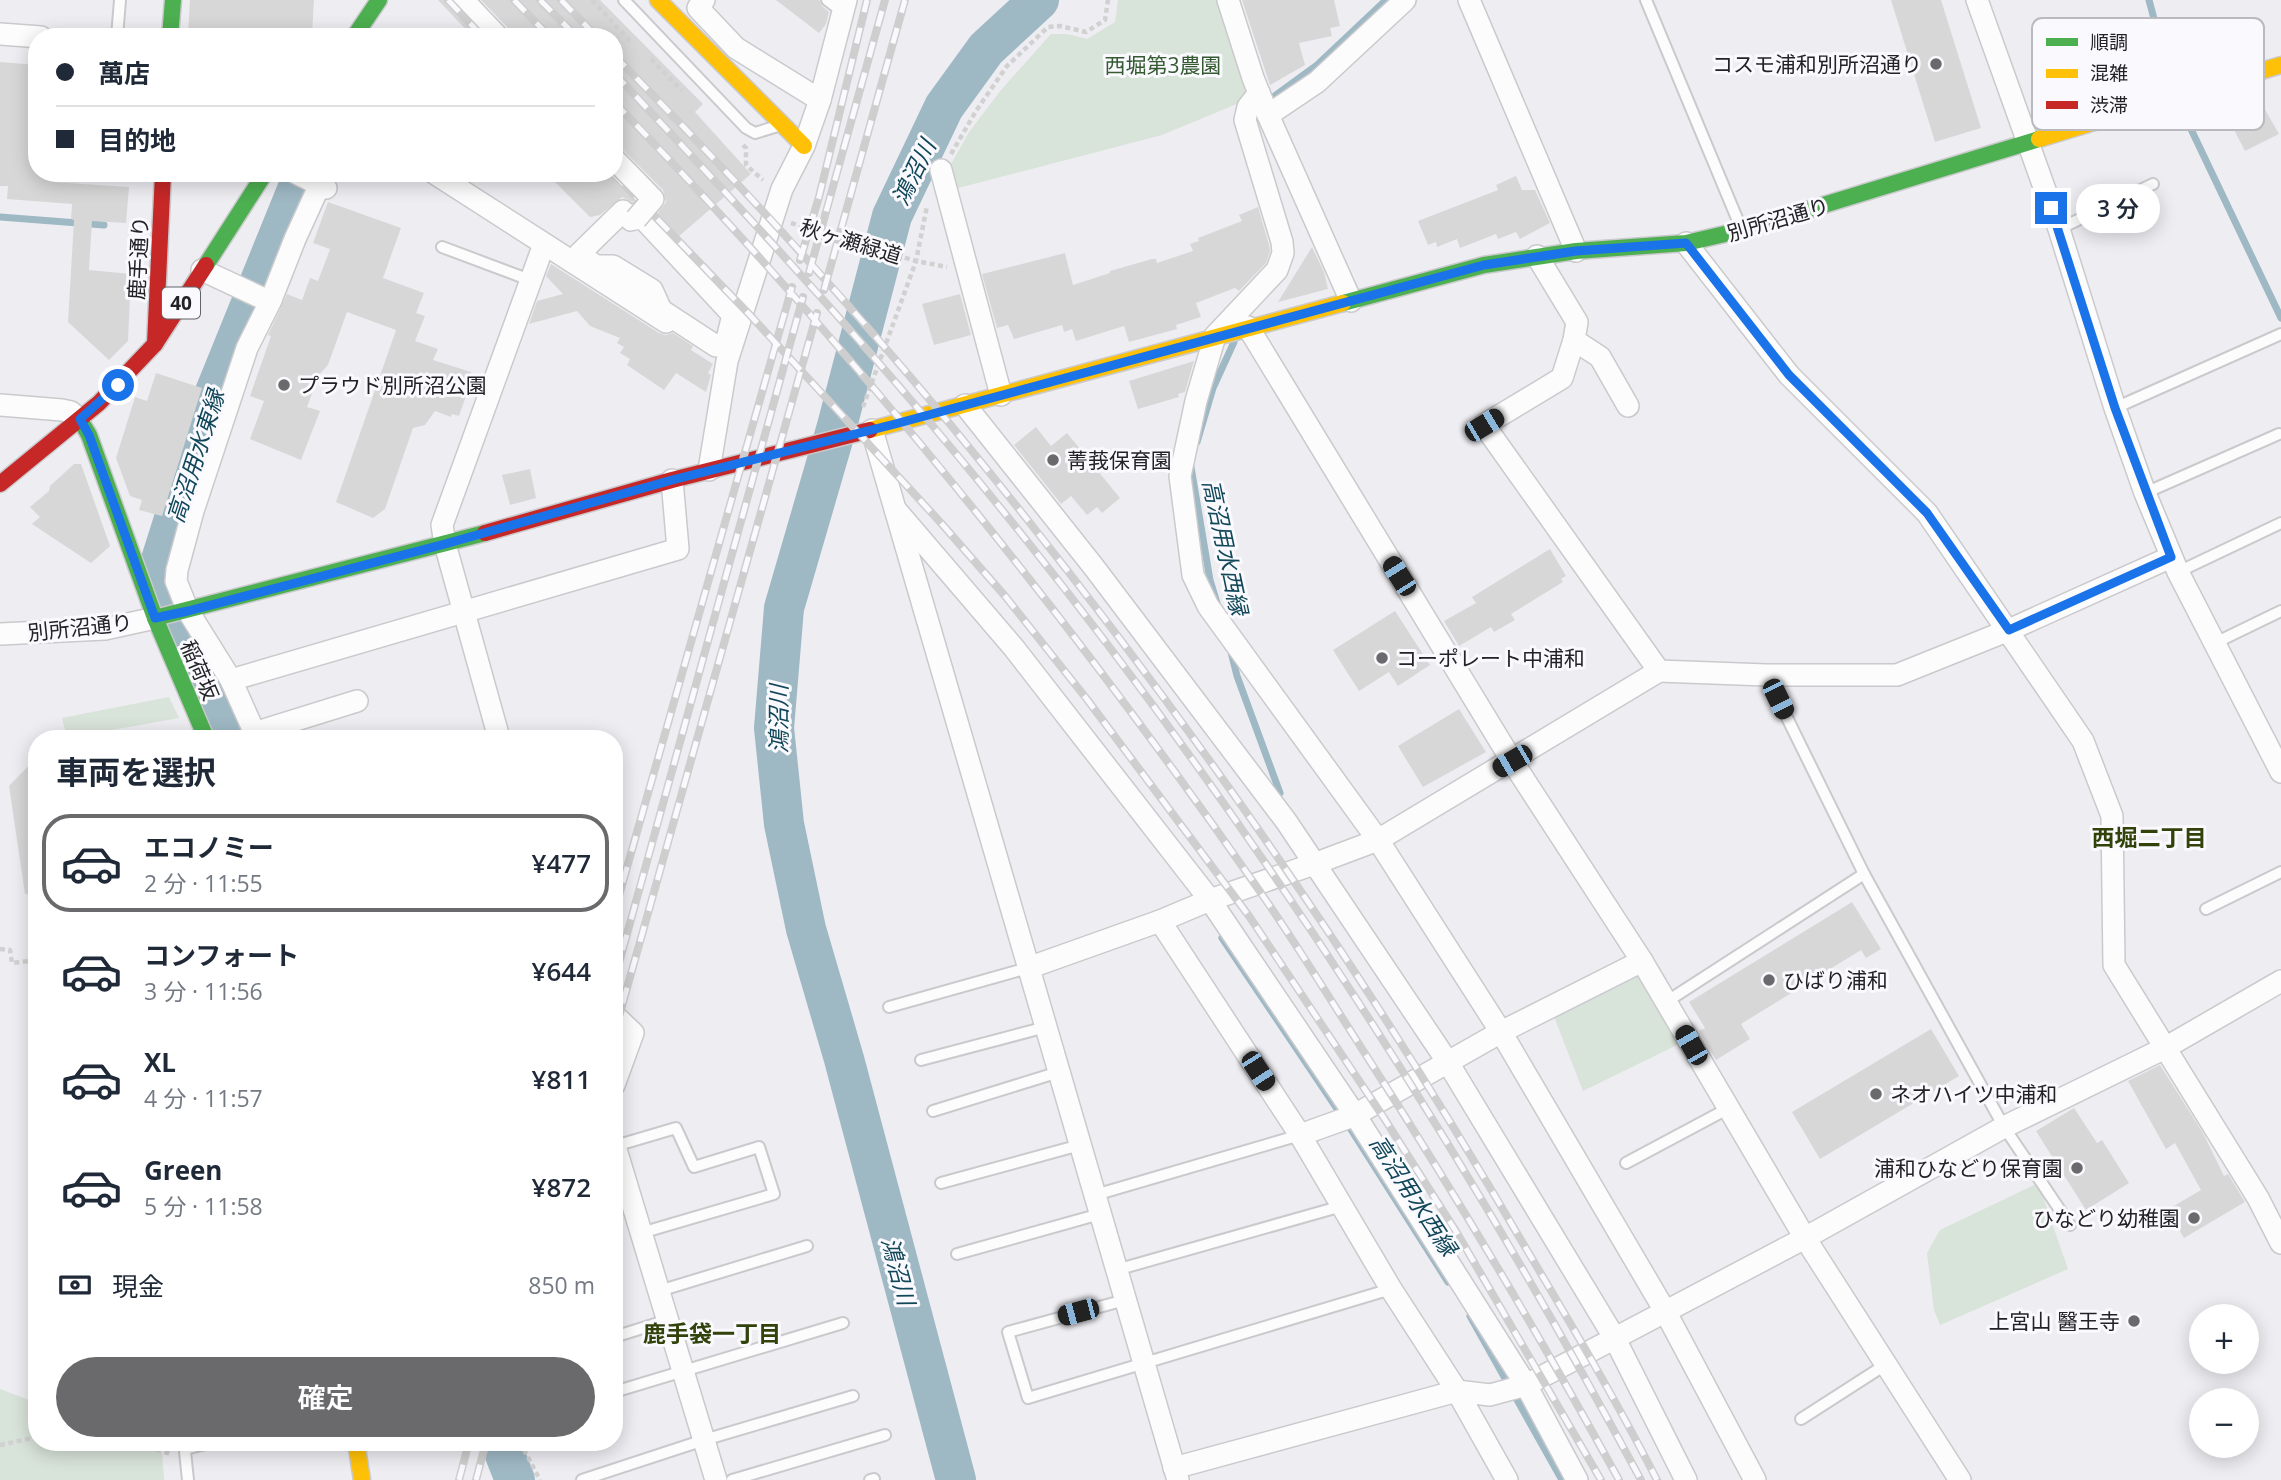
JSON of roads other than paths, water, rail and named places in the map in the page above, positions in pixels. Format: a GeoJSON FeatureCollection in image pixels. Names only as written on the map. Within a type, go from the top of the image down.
{"type":"FeatureCollection","features":[{"type":"Feature","properties":{"kind":"street"},"geometry":{"type":"LineString","coordinates":[[171,28],[173,0]]}},
{"type":"Feature","properties":{"kind":"street"},"geometry":{"type":"LineString","coordinates":[[360,28],[379,0]]}},
{"type":"Feature","properties":{"kind":"street"},"geometry":{"type":"LineString","coordinates":[[463,0],[489,28]]}},
{"type":"Feature","properties":{"kind":"street"},"geometry":{"type":"LineString","coordinates":[[658,0],[804,146]]}},
{"type":"Feature","properties":{"kind":"street"},"geometry":{"type":"LineString","coordinates":[[704,0],[698,8],[736,48],[820,100]]}},
{"type":"Feature","properties":{"kind":"street"},"geometry":{"type":"LineString","coordinates":[[1228,0],[1264,104],[1351,301]]}},
{"type":"Feature","properties":{"kind":"street"},"geometry":{"type":"LineString","coordinates":[[1405,0],[1317,82],[1264,104],[1248,107],[1245,120],[1283,253],[1277,270],[1236,331],[1196,401],[1180,476],[1193,575],[1208,606],[1378,839],[1501,1032],[1665,1311],[1755,1480]]}},
{"type":"Feature","properties":{"kind":"street"},"geometry":{"type":"LineString","coordinates":[[1469,0],[1576,251]]}},
{"type":"Feature","properties":{"kind":"street"},"geometry":{"type":"LineString","coordinates":[[1977,0],[2059,229],[2115,408],[2145,493],[2174,564],[2281,772]]}},
{"type":"Feature","properties":{"kind":"street"},"geometry":{"type":"LineString","coordinates":[[709,470],[727,361],[782,189],[804,146],[820,100],[839,4]]}},
{"type":"Feature","properties":{"kind":"street"},"geometry":{"type":"LineString","coordinates":[[0,34],[28,36]]}},
{"type":"Feature","properties":{"kind":"street","name":"別所沼通り"},"geometry":{"type":"LineString","coordinates":[[2264,70],[2281,65]]}},
{"type":"Feature","properties":{"kind":"street","name":"別所沼通り"},"geometry":{"type":"LineString","coordinates":[[0,634],[105,629],[185,612],[1484,265],[1576,251],[1686,243],[1742,230],[2072,130]]}},
{"type":"Feature","properties":{"kind":"street"},"geometry":{"type":"LineString","coordinates":[[623,168],[653,199],[636,219]]}},
{"type":"Feature","properties":{"kind":"street"},"geometry":{"type":"LineString","coordinates":[[941,170],[1001,395]]}},
{"type":"Feature","properties":{"kind":"street","name":"鹿手通り"},"geometry":{"type":"LineString","coordinates":[[155,344],[163,182]]}},
{"type":"Feature","properties":{"kind":"street","name":"40"},"geometry":{"type":"LineString","coordinates":[[0,484],[118,385],[155,344],[259,182]]}},
{"type":"Feature","properties":{"kind":"street"},"geometry":{"type":"LineString","coordinates":[[253,730],[230,680],[185,612],[176,582],[177,570],[193,511],[247,348],[266,299],[295,239],[314,182]]}},
{"type":"Feature","properties":{"kind":"street"},"geometry":{"type":"LineString","coordinates":[[448,182],[727,361]]}},
{"type":"Feature","properties":{"kind":"street"},"geometry":{"type":"LineString","coordinates":[[623,211],[631,220],[638,213],[733,315],[726,343],[716,346],[662,310],[652,290],[613,266],[596,266],[579,254],[623,211]]}},
{"type":"Feature","properties":{"kind":"street"},"geometry":{"type":"LineString","coordinates":[[1686,243],[1789,375],[1927,513],[2083,741],[2112,816],[2114,965],[2258,1198],[2281,1243]]}},
{"type":"Feature","properties":{"kind":"street"},"geometry":{"type":"LineString","coordinates":[[497,730],[442,525],[544,244]]}},
{"type":"Feature","properties":{"kind":"street"},"geometry":{"type":"LineString","coordinates":[[1536,256],[1577,322],[1574,340],[1562,378],[1484,425],[1659,671]]}},
{"type":"Feature","properties":{"kind":"street"},"geometry":{"type":"LineString","coordinates":[[202,270],[266,299]]}},
{"type":"Feature","properties":{"kind":"street"},"geometry":{"type":"LineString","coordinates":[[1236,331],[1642,961],[1805,1238],[1960,1480]]}},
{"type":"Feature","properties":{"kind":"street"},"geometry":{"type":"LineString","coordinates":[[1574,340],[1600,356],[1628,407]]}},
{"type":"Feature","properties":{"kind":"street"},"geometry":{"type":"LineString","coordinates":[[0,405],[62,410],[71,412],[80,419]]}},
{"type":"Feature","properties":{"kind":"street"},"geometry":{"type":"LineString","coordinates":[[965,405],[1110,588],[1286,821],[1447,1061],[1614,1337],[1686,1480]]}},
{"type":"Feature","properties":{"kind":"street","name":"稲荷坂"},"geometry":{"type":"LineString","coordinates":[[80,419],[89,435],[203,730]]}},
{"type":"Feature","properties":{"kind":"street"},"geometry":{"type":"LineString","coordinates":[[872,430],[1176,1474],[1457,1391],[1490,1395],[1523,1386],[1805,1238],[2004,1127],[2165,1048],[2281,981]]}},
{"type":"Feature","properties":{"kind":"street"},"geometry":{"type":"LineString","coordinates":[[230,680],[678,549],[672,480]]}},
{"type":"Feature","properties":{"kind":"street"},"geometry":{"type":"LineString","coordinates":[[895,509],[1014,649],[1210,900],[1354,1116],[1523,1386],[1577,1480]]}},
{"type":"Feature","properties":{"kind":"street"},"geometry":{"type":"LineString","coordinates":[[1028,968],[1378,839],[1659,671],[1766,675],[1897,675],[2174,564]]}},
{"type":"Feature","properties":{"kind":"street"},"geometry":{"type":"LineString","coordinates":[[273,730],[357,701]]}},
{"type":"Feature","properties":{"kind":"street"},"geometry":{"type":"LineString","coordinates":[[1160,921],[1300,1135],[1391,1289],[1457,1391],[1507,1480]]}},
{"type":"Feature","properties":{"kind":"street"},"geometry":{"type":"LineString","coordinates":[[1300,1135],[1354,1116],[1447,1061],[1642,961]]}},
{"type":"Feature","properties":{"kind":"street"},"geometry":{"type":"LineString","coordinates":[[623,1024],[633,1033],[623,1060]]}},
{"type":"Feature","properties":{"kind":"street"},"geometry":{"type":"LineString","coordinates":[[623,1170],[716,1480]]}},
{"type":"Feature","properties":{"kind":"street"},"geometry":{"type":"LineString","coordinates":[[357,1451],[362,1480]]}},
{"type":"Feature","properties":{"kind":"lane"},"geometry":{"type":"LineString","coordinates":[[118,28],[120,0]]}},
{"type":"Feature","properties":{"kind":"lane"},"geometry":{"type":"LineString","coordinates":[[624,0],[746,128],[762,133],[782,124]]}},
{"type":"Feature","properties":{"kind":"lane"},"geometry":{"type":"LineString","coordinates":[[1646,0],[1742,230]]}},
{"type":"Feature","properties":{"kind":"lane"},"geometry":{"type":"LineString","coordinates":[[680,59],[699,41]]}},
{"type":"Feature","properties":{"kind":"lane"},"geometry":{"type":"LineString","coordinates":[[2059,229],[2153,184]]}},
{"type":"Feature","properties":{"kind":"lane"},"geometry":{"type":"LineString","coordinates":[[442,247],[530,280]]}},
{"type":"Feature","properties":{"kind":"lane"},"geometry":{"type":"LineString","coordinates":[[2115,408],[2281,334]]}},
{"type":"Feature","properties":{"kind":"lane"},"geometry":{"type":"LineString","coordinates":[[2145,493],[2279,434]]}},
{"type":"Feature","properties":{"kind":"lane"},"geometry":{"type":"LineString","coordinates":[[2174,564],[2281,523]]}},
{"type":"Feature","properties":{"kind":"lane"},"geometry":{"type":"LineString","coordinates":[[2215,643],[2281,611]]}},
{"type":"Feature","properties":{"kind":"lane"},"geometry":{"type":"LineString","coordinates":[[1766,675],[1864,874],[2004,1127],[2070,1224]]}},
{"type":"Feature","properties":{"kind":"lane"},"geometry":{"type":"LineString","coordinates":[[2206,909],[2281,872]]}},
{"type":"Feature","properties":{"kind":"lane"},"geometry":{"type":"LineString","coordinates":[[1666,1002],[1864,874]]}},
{"type":"Feature","properties":{"kind":"lane"},"geometry":{"type":"LineString","coordinates":[[889,1007],[1028,968]]}},
{"type":"Feature","properties":{"kind":"lane"},"geometry":{"type":"LineString","coordinates":[[921,1060],[1046,1027]]}},
{"type":"Feature","properties":{"kind":"lane"},"geometry":{"type":"LineString","coordinates":[[933,1111],[1059,1072]]}},
{"type":"Feature","properties":{"kind":"lane"},"geometry":{"type":"LineString","coordinates":[[1626,1163],[1729,1108]]}},
{"type":"Feature","properties":{"kind":"lane"},"geometry":{"type":"LineString","coordinates":[[623,1142],[676,1128],[694,1167],[759,1147],[774,1194],[642,1233]]}},
{"type":"Feature","properties":{"kind":"lane"},"geometry":{"type":"LineString","coordinates":[[957,1254],[1300,1135]]}},
{"type":"Feature","properties":{"kind":"lane"},"geometry":{"type":"LineString","coordinates":[[941,1183],[1080,1145]]}},
{"type":"Feature","properties":{"kind":"lane"},"geometry":{"type":"LineString","coordinates":[[1116,1270],[1342,1206]]}},
{"type":"Feature","properties":{"kind":"lane"},"geometry":{"type":"LineString","coordinates":[[659,1291],[807,1246]]}},
{"type":"Feature","properties":{"kind":"lane"},"geometry":{"type":"LineString","coordinates":[[1125,1300],[1008,1332],[1028,1398],[1391,1289]]}},
{"type":"Feature","properties":{"kind":"lane"},"geometry":{"type":"LineString","coordinates":[[623,1334],[668,1320]]}},
{"type":"Feature","properties":{"kind":"lane"},"geometry":{"type":"LineString","coordinates":[[623,1389],[843,1323]]}},
{"type":"Feature","properties":{"kind":"lane"},"geometry":{"type":"LineString","coordinates":[[1801,1419],[1885,1365]]}},
{"type":"Feature","properties":{"kind":"lane"},"geometry":{"type":"LineString","coordinates":[[582,1480],[853,1396]]}},
{"type":"Feature","properties":{"kind":"lane"},"geometry":{"type":"LineString","coordinates":[[732,1480],[885,1435]]}},
{"type":"Feature","properties":{"kind":"lane"},"geometry":{"type":"LineString","coordinates":[[185,1451],[188,1480]]}},
{"type":"Feature","properties":{"kind":"waterway","name":"鴻沼川"},"geometry":{"type":"LineString","coordinates":[[956,1480],[844,1059],[806,929],[784,824],[774,728],[784,608],[837,426],[892,216],[944,107],[986,49],[1039,0]]}},
{"type":"Feature","properties":{"kind":"waterway","name":"高沼用水西縁"},"geometry":{"type":"LineString","coordinates":[[1265,103],[1317,65],[1386,0]]}},
{"type":"Feature","properties":{"kind":"waterway"},"geometry":{"type":"LineString","coordinates":[[2149,0],[2154,18]]}},
{"type":"Feature","properties":{"kind":"waterway"},"geometry":{"type":"LineString","coordinates":[[2191,130],[2281,318]]}},
{"type":"Feature","properties":{"kind":"waterway","name":"高沼用水東縁"},"geometry":{"type":"LineString","coordinates":[[227,730],[186,651],[167,603],[161,581],[160,563],[211,402],[301,182]]}},
{"type":"Feature","properties":{"kind":"waterway"},"geometry":{"type":"LineString","coordinates":[[0,217],[104,225]]}},
{"type":"Feature","properties":{"kind":"waterway","name":"高沼用水西縁"},"geometry":{"type":"LineString","coordinates":[[1197,442],[1213,388],[1234,342]]}},
{"type":"Feature","properties":{"kind":"waterway","name":"高沼用水西縁"},"geometry":{"type":"LineString","coordinates":[[1191,467],[1210,580],[1217,603]]}},
{"type":"Feature","properties":{"kind":"waterway","name":"高沼用水西縁"},"geometry":{"type":"LineString","coordinates":[[1230,648],[1237,676],[1280,793]]}},
{"type":"Feature","properties":{"kind":"waterway","name":"高沼用水西縁"},"geometry":{"type":"LineString","coordinates":[[1222,938],[1352,1131],[1448,1282]]}},
{"type":"Feature","properties":{"kind":"waterway","name":"高沼用水西縁"},"geometry":{"type":"LineString","coordinates":[[1470,1316],[1562,1480]]}},
{"type":"Feature","properties":{"kind":"waterway","name":"高沼用水東縁"},"geometry":{"type":"LineString","coordinates":[[504,1451],[515,1480]]}},
{"type":"Feature","properties":{"kind":"railway"},"geometry":{"type":"LineString","coordinates":[[448,0],[474,28]]}},
{"type":"Feature","properties":{"kind":"railway"},"geometry":{"type":"LineString","coordinates":[[514,0],[541,28]]}},
{"type":"Feature","properties":{"kind":"railway"},"geometry":{"type":"LineString","coordinates":[[540,0],[568,28]]}},
{"type":"Feature","properties":{"kind":"railway"},"geometry":{"type":"LineString","coordinates":[[561,0],[588,28]]}},
{"type":"Feature","properties":{"kind":"railway"},"geometry":{"type":"LineString","coordinates":[[800,260],[819,197],[867,0]]}},
{"type":"Feature","properties":{"kind":"railway"},"geometry":{"type":"LineString","coordinates":[[809,273],[885,0]]}},
{"type":"Feature","properties":{"kind":"railway"},"geometry":{"type":"LineString","coordinates":[[824,290],[905,0]]}},
{"type":"Feature","properties":{"kind":"railway"},"geometry":{"type":"LineString","coordinates":[[623,64],[798,249],[930,400],[1121,640],[1192,737],[1330,934],[1459,1137],[1591,1359],[1657,1480]]}},
{"type":"Feature","properties":{"kind":"railway"},"geometry":{"type":"LineString","coordinates":[[623,83],[775,247],[932,425],[1033,548],[1130,674],[1314,934],[1400,1068],[1484,1203],[1641,1480]]}},
{"type":"Feature","properties":{"kind":"railway"},"geometry":{"type":"LineString","coordinates":[[623,112],[702,195],[872,386],[1034,585],[1187,789],[1288,932],[1431,1157],[1527,1317],[1619,1480]]}},
{"type":"Feature","properties":{"kind":"railway"},"geometry":{"type":"LineString","coordinates":[[622,182],[749,314],[941,523],[1005,596],[1086,698],[1249,916],[1384,1118],[1457,1233],[1601,1480]]}},
{"type":"Feature","properties":{"kind":"railway"},"geometry":{"type":"LineString","coordinates":[[623,881],[792,287]]}},
{"type":"Feature","properties":{"kind":"railway"},"geometry":{"type":"LineString","coordinates":[[623,948],[803,297]]}},
{"type":"Feature","properties":{"kind":"railway"},"geometry":{"type":"LineString","coordinates":[[623,1002],[817,313]]}},
{"type":"Feature","properties":{"kind":"railway"},"geometry":{"type":"LineString","coordinates":[[459,1480],[467,1451]]}},
{"type":"Feature","properties":{"kind":"railway"},"geometry":{"type":"LineString","coordinates":[[476,1480],[484,1451]]}},
{"type":"Feature","properties":{"kind":"place","name":"コスモ浦和別所沼通り"},"geometry":{"type":"Point","coordinates":[1936,64]}},
{"type":"Feature","properties":{"kind":"place","name":"プラウド別所沼公園"},"geometry":{"type":"Point","coordinates":[284,385]}},
{"type":"Feature","properties":{"kind":"place","name":"菁莪保育園"},"geometry":{"type":"Point","coordinates":[1053,460]}},
{"type":"Feature","properties":{"kind":"place","name":"コーポレート中浦和"},"geometry":{"type":"Point","coordinates":[1382,658]}},
{"type":"Feature","properties":{"kind":"place","name":"ひばり浦和"},"geometry":{"type":"Point","coordinates":[1769,980]}},
{"type":"Feature","properties":{"kind":"place","name":"ネオハイツ中浦和"},"geometry":{"type":"Point","coordinates":[1876,1094]}},
{"type":"Feature","properties":{"kind":"place","name":"浦和ひなどり保育園"},"geometry":{"type":"Point","coordinates":[2077,1168]}},
{"type":"Feature","properties":{"kind":"place","name":"ひなどり幼稚園"},"geometry":{"type":"Point","coordinates":[2194,1218]}},
{"type":"Feature","properties":{"kind":"place","name":"上宮山 醫王寺"},"geometry":{"type":"Point","coordinates":[2134,1321]}},
{"type":"Feature","properties":{"kind":"district","name":"西堀二丁目"},"geometry":{"type":"Point","coordinates":[2149,837]}},
{"type":"Feature","properties":{"kind":"district","name":"鹿手袋一丁目"},"geometry":{"type":"Point","coordinates":[712,1333]}},
{"type":"Feature","properties":{"kind":"park label","name":"西堀第3農園"},"geometry":{"type":"Point","coordinates":[1163,65]}}]}
